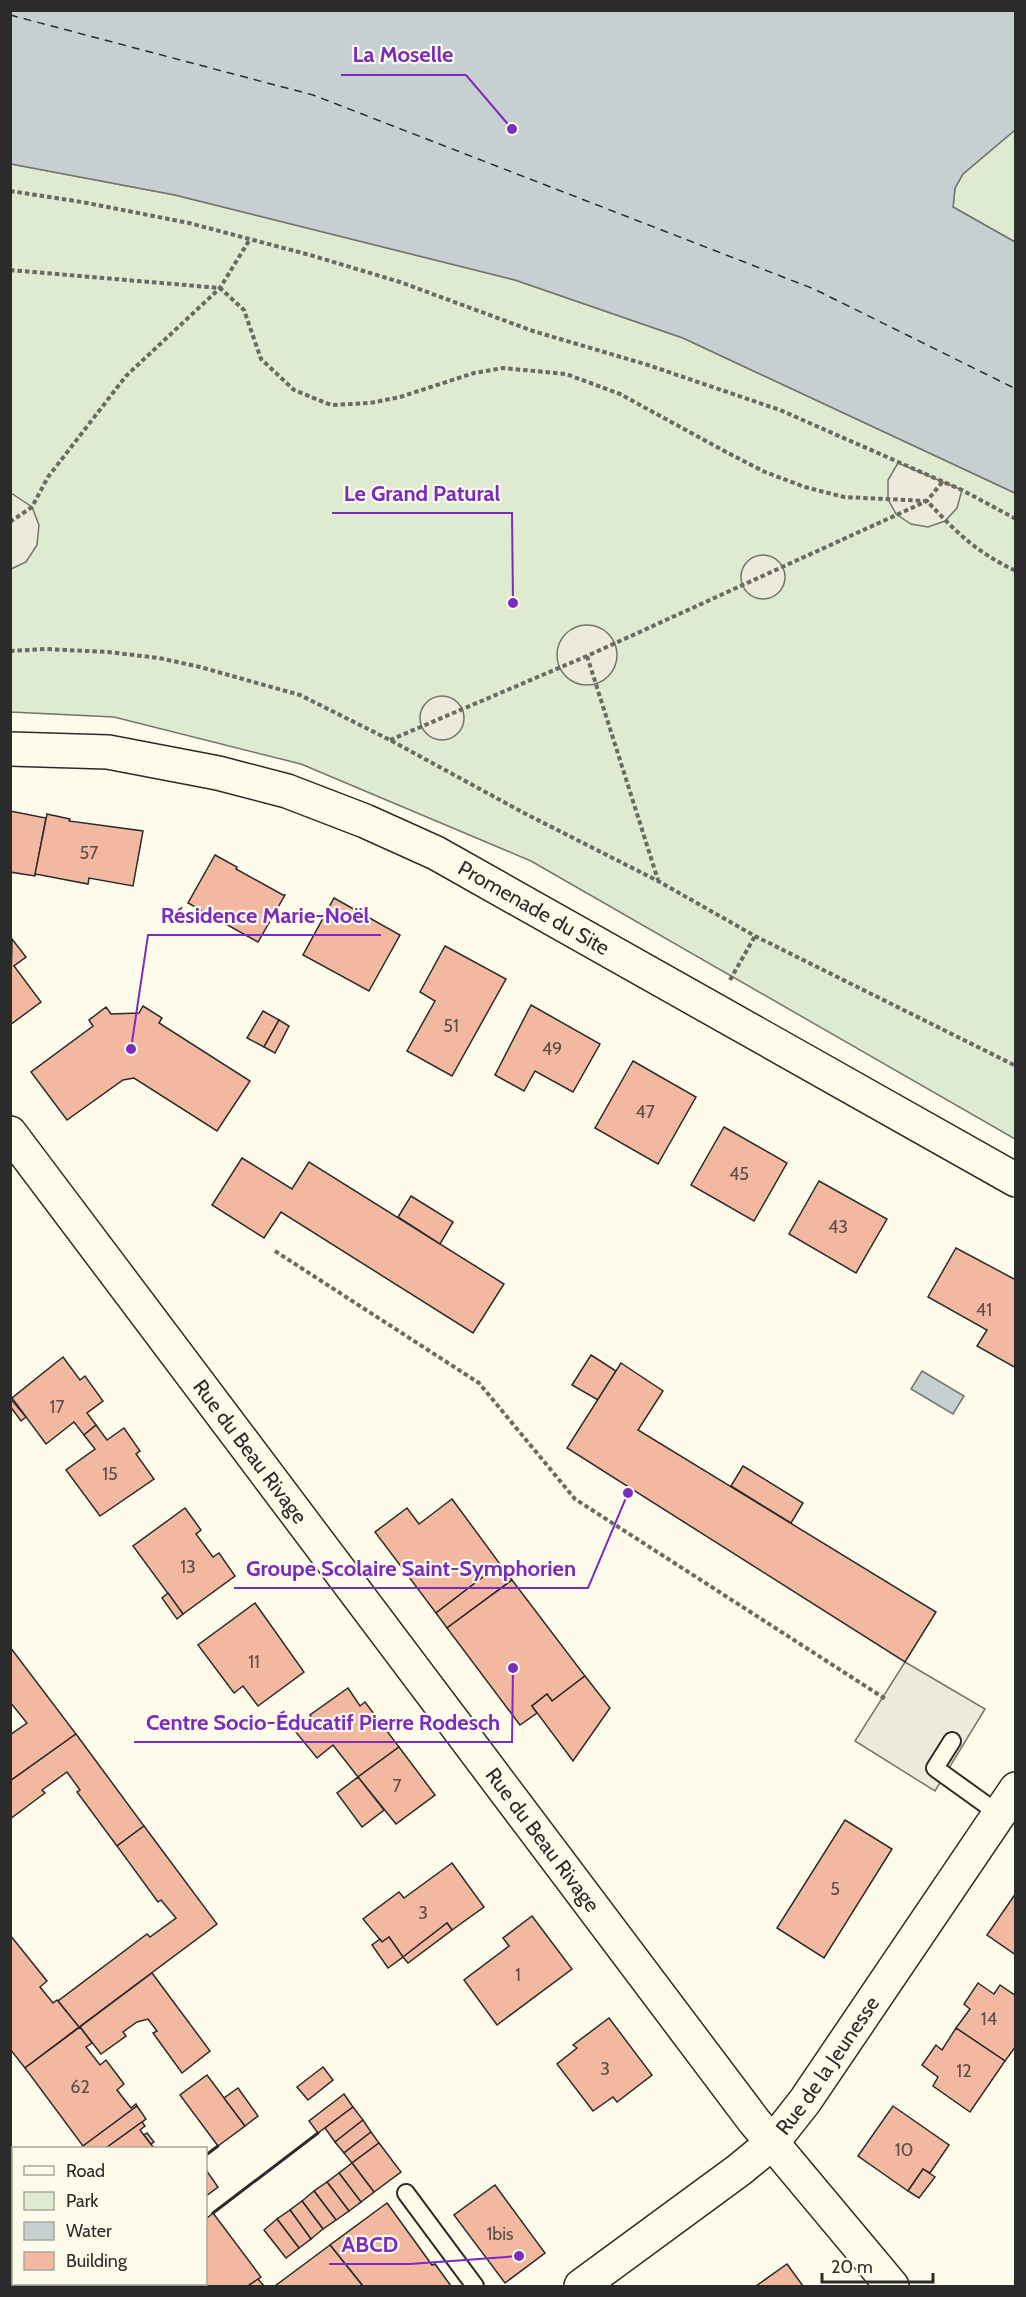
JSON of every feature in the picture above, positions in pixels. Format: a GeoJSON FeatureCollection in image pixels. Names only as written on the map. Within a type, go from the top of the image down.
{"type":"FeatureCollection","features":[{"type":"Feature","properties":{"kind":"street","name":"Promenade du Site"},"geometry":{"type":"LineString","coordinates":[[10,749],[108,752],[218,773],[287,791],[364,821],[436,852],[1016,1180]]}},
{"type":"Feature","properties":{"kind":"street","name":"Rue du Beau Rivage"},"geometry":{"type":"LineString","coordinates":[[10,1133],[772,2143],[892,2286]]}},
{"type":"Feature","properties":{"kind":"street","name":"Rue de la Jeunesse"},"geometry":{"type":"LineString","coordinates":[[581,2286],[739,2170],[772,2143],[805,2101],[1007,1801]]}},
{"type":"Feature","properties":{"kind":"lane"},"geometry":{"type":"LineString","coordinates":[[952,1741],[935,1768],[1007,1801]]}},
{"type":"Feature","properties":{"kind":"lane"},"geometry":{"type":"LineString","coordinates":[[405,2193],[475,2286]]}},
{"type":"Feature","properties":{"kind":"path"},"geometry":{"type":"LineString","coordinates":[[10,190],[189,223],[400,282],[533,331],[648,365],[780,410],[943,482],[1016,519]]}},
{"type":"Feature","properties":{"kind":"path"},"geometry":{"type":"LineString","coordinates":[[10,522],[32,507],[48,477],[126,376],[220,288],[250,239]]}},
{"type":"Feature","properties":{"kind":"path"},"geometry":{"type":"LineString","coordinates":[[10,270],[220,288],[244,310],[261,359],[294,390],[331,405],[370,403],[400,397],[474,373],[503,368],[566,374],[620,394],[737,458],[765,472],[805,487],[844,497],[927,501],[964,540],[1016,572]]}},
{"type":"Feature","properties":{"kind":"path"},"geometry":{"type":"LineString","coordinates":[[390,740],[587,656],[927,501],[943,482]]}},
{"type":"Feature","properties":{"kind":"path"},"geometry":{"type":"LineString","coordinates":[[10,651],[45,649],[108,651],[159,658],[300,695],[658,881],[755,936],[1016,1066]]}},
{"type":"Feature","properties":{"kind":"path"},"geometry":{"type":"LineString","coordinates":[[587,656],[658,881]]}},
{"type":"Feature","properties":{"kind":"path"},"geometry":{"type":"LineString","coordinates":[[714,1008],[755,936]]}},
{"type":"Feature","properties":{"kind":"path"},"geometry":{"type":"LineString","coordinates":[[275,1251],[479,1383],[574,1499],[887,1700]]}},
{"type":"Feature","properties":{"kind":"green space"},"geometry":{"type":"Polygon","coordinates":[[[1015,130],[1015,242],[953,207],[955,188],[963,174],[1015,130]]]}},
{"type":"Feature","properties":{"kind":"green space"},"geometry":{"type":"Polygon","coordinates":[[[11,164],[175,195],[515,280],[683,338],[1015,493],[1015,1139],[531,861],[301,764],[114,717],[11,712],[11,164]]]}},
{"type":"Feature","properties":{"kind":"shaded area"},"geometry":{"type":"Polygon","coordinates":[[[898,463],[962,490],[957,508],[945,521],[928,527],[911,524],[896,514],[888,499],[888,480],[898,463]]]}},
{"type":"Feature","properties":{"kind":"shaded area"},"geometry":{"type":"Polygon","coordinates":[[[11,493],[32,507],[39,525],[37,545],[26,562],[11,569],[11,493]]]}},
{"type":"Feature","properties":{"kind":"shaded area"},"geometry":{"type":"Polygon","coordinates":[[[763,555],[772,556],[779,561],[784,568],[784,586],[779,593],[772,598],[763,599],[754,598],[747,593],[742,586],[741,577],[742,568],[747,561],[754,556],[763,555]]]}},
{"type":"Feature","properties":{"kind":"shaded area"},"geometry":{"type":"Polygon","coordinates":[[[587,625],[604,630],[612,638],[617,655],[612,672],[604,680],[587,685],[570,680],[562,672],[557,655],[562,638],[570,630],[587,625]]]}},
{"type":"Feature","properties":{"kind":"shaded area"},"geometry":{"type":"Polygon","coordinates":[[[442,696],[451,697],[458,702],[463,709],[463,727],[458,734],[451,739],[442,740],[433,739],[426,734],[421,727],[420,718],[421,709],[426,702],[433,697],[442,696]]]}},
{"type":"Feature","properties":{"kind":"shaded area"},"geometry":{"type":"Polygon","coordinates":[[[905,1662],[985,1709],[935,1791],[855,1741],[905,1662]]]}},
{"type":"Feature","properties":{"kind":"shaded area"},"geometry":{"type":"Polygon","coordinates":[[[10,2223],[12,2225],[12,2272],[10,2223]]]}},
{"type":"Feature","properties":{"kind":"water"},"geometry":{"type":"Polygon","coordinates":[[[10,11],[1015,11],[1015,130],[963,174],[955,188],[953,207],[1015,242],[1015,493],[683,338],[515,280],[175,195],[11,164],[10,11]]]}},
{"type":"Feature","properties":{"kind":"water"},"geometry":{"type":"Polygon","coordinates":[[[922,1371],[964,1396],[953,1414],[911,1389],[922,1371]]]}},
{"type":"Feature","properties":{"kind":"building"},"geometry":{"type":"Polygon","coordinates":[[[10,811],[46,818],[35,876],[10,872],[10,811]]]}},
{"type":"Feature","properties":{"kind":"building"},"geometry":{"type":"Polygon","coordinates":[[[47,814],[70,819],[69,821],[143,831],[133,886],[89,878],[88,884],[35,874],[47,814]]]}},
{"type":"Feature","properties":{"kind":"building"},"geometry":{"type":"Polygon","coordinates":[[[215,855],[285,895],[258,942],[188,903],[215,855]]]}},
{"type":"Feature","properties":{"kind":"building"},"geometry":{"type":"Polygon","coordinates":[[[334,898],[400,935],[369,991],[303,955],[334,898]]]}},
{"type":"Feature","properties":{"kind":"building"},"geometry":{"type":"Polygon","coordinates":[[[12,939],[26,957],[14,966],[41,1002],[10,1025],[12,939]]]}},
{"type":"Feature","properties":{"kind":"building"},"geometry":{"type":"Polygon","coordinates":[[[445,946],[506,979],[452,1076],[407,1051],[435,1001],[420,992],[445,946]]]}},
{"type":"Feature","properties":{"kind":"building"},"geometry":{"type":"Polygon","coordinates":[[[531,1005],[600,1044],[573,1092],[535,1071],[524,1091],[495,1075],[531,1005]]]}},
{"type":"Feature","properties":{"kind":"building"},"geometry":{"type":"Polygon","coordinates":[[[143,1006],[162,1018],[159,1023],[250,1081],[217,1131],[134,1078],[123,1080],[67,1120],[31,1072],[93,1026],[89,1020],[106,1007],[111,1014],[139,1013],[143,1006]]]}},
{"type":"Feature","properties":{"kind":"building"},"geometry":{"type":"Polygon","coordinates":[[[263,1011],[279,1020],[264,1047],[247,1038],[263,1011]]]}},
{"type":"Feature","properties":{"kind":"building"},"geometry":{"type":"Polygon","coordinates":[[[279,1020],[289,1026],[275,1053],[264,1047],[279,1020]]]}},
{"type":"Feature","properties":{"kind":"building"},"geometry":{"type":"Polygon","coordinates":[[[633,1061],[696,1097],[658,1164],[595,1128],[633,1061]]]}},
{"type":"Feature","properties":{"kind":"building"},"geometry":{"type":"Polygon","coordinates":[[[724,1127],[787,1163],[754,1221],[691,1185],[724,1127]]]}},
{"type":"Feature","properties":{"kind":"building"},"geometry":{"type":"Polygon","coordinates":[[[242,1158],[292,1189],[309,1162],[504,1284],[473,1333],[281,1212],[264,1238],[212,1205],[242,1158]]]}},
{"type":"Feature","properties":{"kind":"building"},"geometry":{"type":"Polygon","coordinates":[[[819,1181],[887,1219],[856,1273],[789,1234],[819,1181]]]}},
{"type":"Feature","properties":{"kind":"building"},"geometry":{"type":"Polygon","coordinates":[[[411,1196],[453,1222],[440,1244],[398,1217],[411,1196]]]}},
{"type":"Feature","properties":{"kind":"building"},"geometry":{"type":"Polygon","coordinates":[[[956,1248],[1016,1280],[1016,1368],[977,1346],[987,1330],[928,1297],[956,1248]]]}},
{"type":"Feature","properties":{"kind":"building"},"geometry":{"type":"Polygon","coordinates":[[[591,1355],[616,1371],[598,1400],[572,1385],[591,1355]]]}},
{"type":"Feature","properties":{"kind":"building"},"geometry":{"type":"Polygon","coordinates":[[[63,1357],[80,1380],[85,1376],[103,1401],[87,1413],[96,1425],[84,1435],[74,1422],[46,1444],[12,1398],[63,1357]]]}},
{"type":"Feature","properties":{"kind":"building"},"geometry":{"type":"Polygon","coordinates":[[[621,1363],[663,1391],[638,1430],[936,1612],[905,1662],[567,1448],[621,1363]]]}},
{"type":"Feature","properties":{"kind":"building"},"geometry":{"type":"Polygon","coordinates":[[[10,1398],[26,1417],[21,1421],[10,1406],[10,1398]]]}},
{"type":"Feature","properties":{"kind":"building"},"geometry":{"type":"Polygon","coordinates":[[[96,1425],[107,1440],[124,1428],[140,1451],[136,1454],[154,1479],[100,1516],[66,1470],[95,1449],[84,1435],[96,1425]]]}},
{"type":"Feature","properties":{"kind":"building"},"geometry":{"type":"Polygon","coordinates":[[[743,1466],[803,1503],[791,1523],[731,1486],[743,1466]]]}},
{"type":"Feature","properties":{"kind":"building"},"geometry":{"type":"Polygon","coordinates":[[[452,1499],[500,1564],[436,1613],[375,1532],[407,1508],[419,1524],[452,1499]]]}},
{"type":"Feature","properties":{"kind":"building"},"geometry":{"type":"Polygon","coordinates":[[[185,1508],[201,1530],[196,1534],[213,1557],[219,1553],[235,1576],[183,1614],[133,1546],[185,1508]]]}},
{"type":"Feature","properties":{"kind":"building"},"geometry":{"type":"Polygon","coordinates":[[[500,1564],[512,1580],[447,1628],[436,1613],[500,1564]]]}},
{"type":"Feature","properties":{"kind":"building"},"geometry":{"type":"Polygon","coordinates":[[[512,1580],[585,1676],[552,1701],[547,1694],[532,1706],[537,1713],[520,1725],[447,1628],[512,1580]]]}},
{"type":"Feature","properties":{"kind":"building"},"geometry":{"type":"Polygon","coordinates":[[[168,1593],[183,1614],[177,1619],[162,1598],[168,1593]]]}},
{"type":"Feature","properties":{"kind":"building"},"geometry":{"type":"Polygon","coordinates":[[[255,1603],[304,1672],[258,1706],[243,1686],[234,1693],[198,1645],[255,1603]]]}},
{"type":"Feature","properties":{"kind":"building"},"geometry":{"type":"Polygon","coordinates":[[[10,1647],[76,1734],[10,1781],[10,1735],[27,1723],[10,1702],[10,1647]]]}},
{"type":"Feature","properties":{"kind":"building"},"geometry":{"type":"Polygon","coordinates":[[[585,1676],[610,1708],[573,1761],[532,1706],[547,1694],[552,1701],[585,1676]]]}},
{"type":"Feature","properties":{"kind":"building"},"geometry":{"type":"Polygon","coordinates":[[[348,1688],[360,1706],[365,1702],[399,1747],[358,1777],[333,1745],[317,1758],[295,1731],[312,1718],[310,1715],[348,1688]]]}},
{"type":"Feature","properties":{"kind":"building"},"geometry":{"type":"Polygon","coordinates":[[[76,1734],[144,1826],[117,1846],[77,1792],[80,1790],[67,1772],[42,1790],[45,1793],[10,1819],[10,1781],[76,1734]]]}},
{"type":"Feature","properties":{"kind":"building"},"geometry":{"type":"Polygon","coordinates":[[[399,1747],[435,1795],[396,1824],[358,1777],[399,1747]]]}},
{"type":"Feature","properties":{"kind":"building"},"geometry":{"type":"Polygon","coordinates":[[[358,1777],[384,1810],[362,1827],[337,1793],[358,1777]]]}},
{"type":"Feature","properties":{"kind":"building"},"geometry":{"type":"Polygon","coordinates":[[[845,1820],[892,1849],[824,1958],[777,1928],[845,1820]]]}},
{"type":"Feature","properties":{"kind":"building"},"geometry":{"type":"Polygon","coordinates":[[[144,1826],[217,1924],[79,2027],[58,2001],[147,1934],[150,1937],[176,1918],[161,1900],[158,1902],[117,1846],[144,1826]]]}},
{"type":"Feature","properties":{"kind":"building"},"geometry":{"type":"Polygon","coordinates":[[[452,1863],[484,1907],[452,1930],[447,1923],[403,1957],[389,1937],[382,1942],[363,1919],[399,1892],[404,1898],[452,1863]]]}},
{"type":"Feature","properties":{"kind":"building"},"geometry":{"type":"Polygon","coordinates":[[[1016,1893],[1016,1955],[987,1935],[1016,1893]]]}},
{"type":"Feature","properties":{"kind":"building"},"geometry":{"type":"Polygon","coordinates":[[[532,1916],[572,1969],[497,2025],[464,1980],[509,1946],[503,1938],[532,1916]]]}},
{"type":"Feature","properties":{"kind":"building"},"geometry":{"type":"Polygon","coordinates":[[[447,1923],[452,1930],[408,1963],[403,1957],[447,1923]]]}},
{"type":"Feature","properties":{"kind":"building"},"geometry":{"type":"Polygon","coordinates":[[[10,1935],[47,1981],[40,1987],[53,2003],[57,2000],[79,2027],[25,2068],[10,2049],[10,1935]]]}},
{"type":"Feature","properties":{"kind":"building"},"geometry":{"type":"Polygon","coordinates":[[[389,1937],[403,1957],[388,1968],[372,1945],[380,1939],[382,1942],[389,1937]]]}},
{"type":"Feature","properties":{"kind":"building"},"geometry":{"type":"Polygon","coordinates":[[[152,1973],[210,2051],[182,2073],[153,2033],[157,2031],[148,2019],[137,2022],[123,2032],[126,2036],[101,2054],[80,2027],[152,1973]]]}},
{"type":"Feature","properties":{"kind":"building"},"geometry":{"type":"Polygon","coordinates":[[[978,1983],[994,1994],[1000,1985],[1016,1996],[1016,2046],[1005,2061],[956,2028],[970,2009],[964,2004],[978,1983]]]}},
{"type":"Feature","properties":{"kind":"building"},"geometry":{"type":"Polygon","coordinates":[[[609,2018],[652,2075],[617,2102],[613,2097],[593,2111],[557,2064],[577,2048],[573,2045],[609,2018]]]}},
{"type":"Feature","properties":{"kind":"building"},"geometry":{"type":"Polygon","coordinates":[[[80,2027],[92,2043],[86,2047],[100,2065],[106,2060],[124,2084],[117,2090],[131,2108],[136,2104],[137,2106],[83,2146],[25,2068],[80,2027]]]}},
{"type":"Feature","properties":{"kind":"building"},"geometry":{"type":"Polygon","coordinates":[[[956,2028],[1005,2061],[970,2112],[933,2086],[938,2077],[922,2065],[936,2045],[942,2050],[956,2028]]]}},
{"type":"Feature","properties":{"kind":"building"},"geometry":{"type":"Polygon","coordinates":[[[323,2067],[333,2080],[308,2100],[297,2087],[323,2067]]]}},
{"type":"Feature","properties":{"kind":"building"},"geometry":{"type":"Polygon","coordinates":[[[207,2075],[245,2126],[218,2146],[180,2095],[207,2075]]]}},
{"type":"Feature","properties":{"kind":"building"},"geometry":{"type":"Polygon","coordinates":[[[238,2088],[258,2116],[245,2126],[224,2098],[238,2088]]]}},
{"type":"Feature","properties":{"kind":"building"},"geometry":{"type":"Polygon","coordinates":[[[344,2094],[353,2107],[318,2133],[309,2121],[344,2094]]]}},
{"type":"Feature","properties":{"kind":"building"},"geometry":{"type":"Polygon","coordinates":[[[137,2106],[146,2119],[107,2147],[83,2146],[137,2106]]]}},
{"type":"Feature","properties":{"kind":"building"},"geometry":{"type":"Polygon","coordinates":[[[893,2106],[949,2145],[930,2173],[923,2169],[908,2191],[858,2156],[893,2106]]]}},
{"type":"Feature","properties":{"kind":"building"},"geometry":{"type":"Polygon","coordinates":[[[353,2107],[363,2120],[335,2142],[325,2128],[353,2107]]]}},
{"type":"Feature","properties":{"kind":"building"},"geometry":{"type":"Polygon","coordinates":[[[363,2120],[371,2132],[344,2153],[335,2142],[363,2120]]]}},
{"type":"Feature","properties":{"kind":"building"},"geometry":{"type":"Polygon","coordinates":[[[142,2122],[145,2126],[140,2130],[153,2147],[107,2147],[142,2122]]]}},
{"type":"Feature","properties":{"kind":"building"},"geometry":{"type":"Polygon","coordinates":[[[371,2132],[379,2143],[352,2163],[344,2153],[371,2132]]]}},
{"type":"Feature","properties":{"kind":"building"},"geometry":{"type":"Polygon","coordinates":[[[147,2133],[154,2142],[151,2144],[144,2135],[147,2133]]]}},
{"type":"Feature","properties":{"kind":"building"},"geometry":{"type":"Polygon","coordinates":[[[379,2143],[401,2172],[374,2192],[352,2163],[379,2143]]]}},
{"type":"Feature","properties":{"kind":"building"},"geometry":{"type":"Polygon","coordinates":[[[352,2163],[374,2192],[361,2202],[339,2173],[352,2163]]]}},
{"type":"Feature","properties":{"kind":"building"},"geometry":{"type":"Polygon","coordinates":[[[923,2169],[935,2177],[919,2198],[908,2191],[923,2169]]]}},
{"type":"Feature","properties":{"kind":"building"},"geometry":{"type":"Polygon","coordinates":[[[207,2171],[218,2187],[207,2195],[207,2171]]]}},
{"type":"Feature","properties":{"kind":"building"},"geometry":{"type":"Polygon","coordinates":[[[339,2173],[361,2202],[349,2211],[327,2182],[339,2173]]]}},
{"type":"Feature","properties":{"kind":"building"},"geometry":{"type":"Polygon","coordinates":[[[327,2182],[349,2211],[336,2220],[314,2191],[327,2182]]]}},
{"type":"Feature","properties":{"kind":"building"},"geometry":{"type":"Polygon","coordinates":[[[495,2185],[545,2253],[505,2283],[454,2215],[495,2185]]]}},
{"type":"Feature","properties":{"kind":"building"},"geometry":{"type":"Polygon","coordinates":[[[314,2191],[336,2220],[323,2229],[302,2201],[314,2191]]]}},
{"type":"Feature","properties":{"kind":"building"},"geometry":{"type":"Polygon","coordinates":[[[302,2201],[323,2229],[311,2239],[290,2210],[302,2201]]]}},
{"type":"Feature","properties":{"kind":"building"},"geometry":{"type":"Polygon","coordinates":[[[387,2203],[432,2265],[435,2264],[451,2286],[363,2286],[330,2245],[387,2203]]]}},
{"type":"Feature","properties":{"kind":"building"},"geometry":{"type":"Polygon","coordinates":[[[290,2210],[311,2239],[299,2248],[277,2219],[290,2210]]]}},
{"type":"Feature","properties":{"kind":"building"},"geometry":{"type":"Polygon","coordinates":[[[213,2213],[261,2277],[248,2286],[188,2285],[207,2285],[207,2218],[213,2213]]]}},
{"type":"Feature","properties":{"kind":"building"},"geometry":{"type":"Polygon","coordinates":[[[277,2219],[299,2248],[286,2258],[264,2230],[277,2219]]]}},
{"type":"Feature","properties":{"kind":"building"},"geometry":{"type":"Polygon","coordinates":[[[330,2245],[362,2285],[275,2286],[330,2245]]]}},
{"type":"Feature","properties":{"kind":"building"},"geometry":{"type":"Polygon","coordinates":[[[787,2264],[803,2286],[756,2286],[787,2264]]]}},
{"type":"Feature","properties":{"kind":"building"},"geometry":{"type":"Polygon","coordinates":[[[258,2279],[264,2286],[248,2286],[258,2279]]]}},
{"type":"Feature","properties":{"kind":"ferry route"},"geometry":{"type":"LineString","coordinates":[[10,15],[313,95],[814,289],[1016,389]]}},
{"type":"Feature","properties":{"kind":"wall"},"geometry":{"type":"LineString","coordinates":[[213,2213],[318,2133]]}},
{"type":"Feature","properties":{"kind":"wall"},"geometry":{"type":"LineString","coordinates":[[207,2154],[218,2146]]}},
{"type":"Feature","properties":{"kind":"place","name":"La Moselle"},"geometry":{"type":"Point","coordinates":[512,129]}},
{"type":"Feature","properties":{"kind":"place","name":"Le Grand Patural"},"geometry":{"type":"Point","coordinates":[513,603]}},
{"type":"Feature","properties":{"kind":"place","name":"Résidence Marie-Noël"},"geometry":{"type":"Point","coordinates":[131,1049]}},
{"type":"Feature","properties":{"kind":"place","name":"Groupe Scolaire Saint-Symphorien"},"geometry":{"type":"Point","coordinates":[628,1493]}},
{"type":"Feature","properties":{"kind":"place","name":"Centre Socio-Éducatif Pierre Rodesch"},"geometry":{"type":"Point","coordinates":[513,1668]}},
{"type":"Feature","properties":{"kind":"place","name":"ABCD"},"geometry":{"type":"Point","coordinates":[519,2256]}}]}
